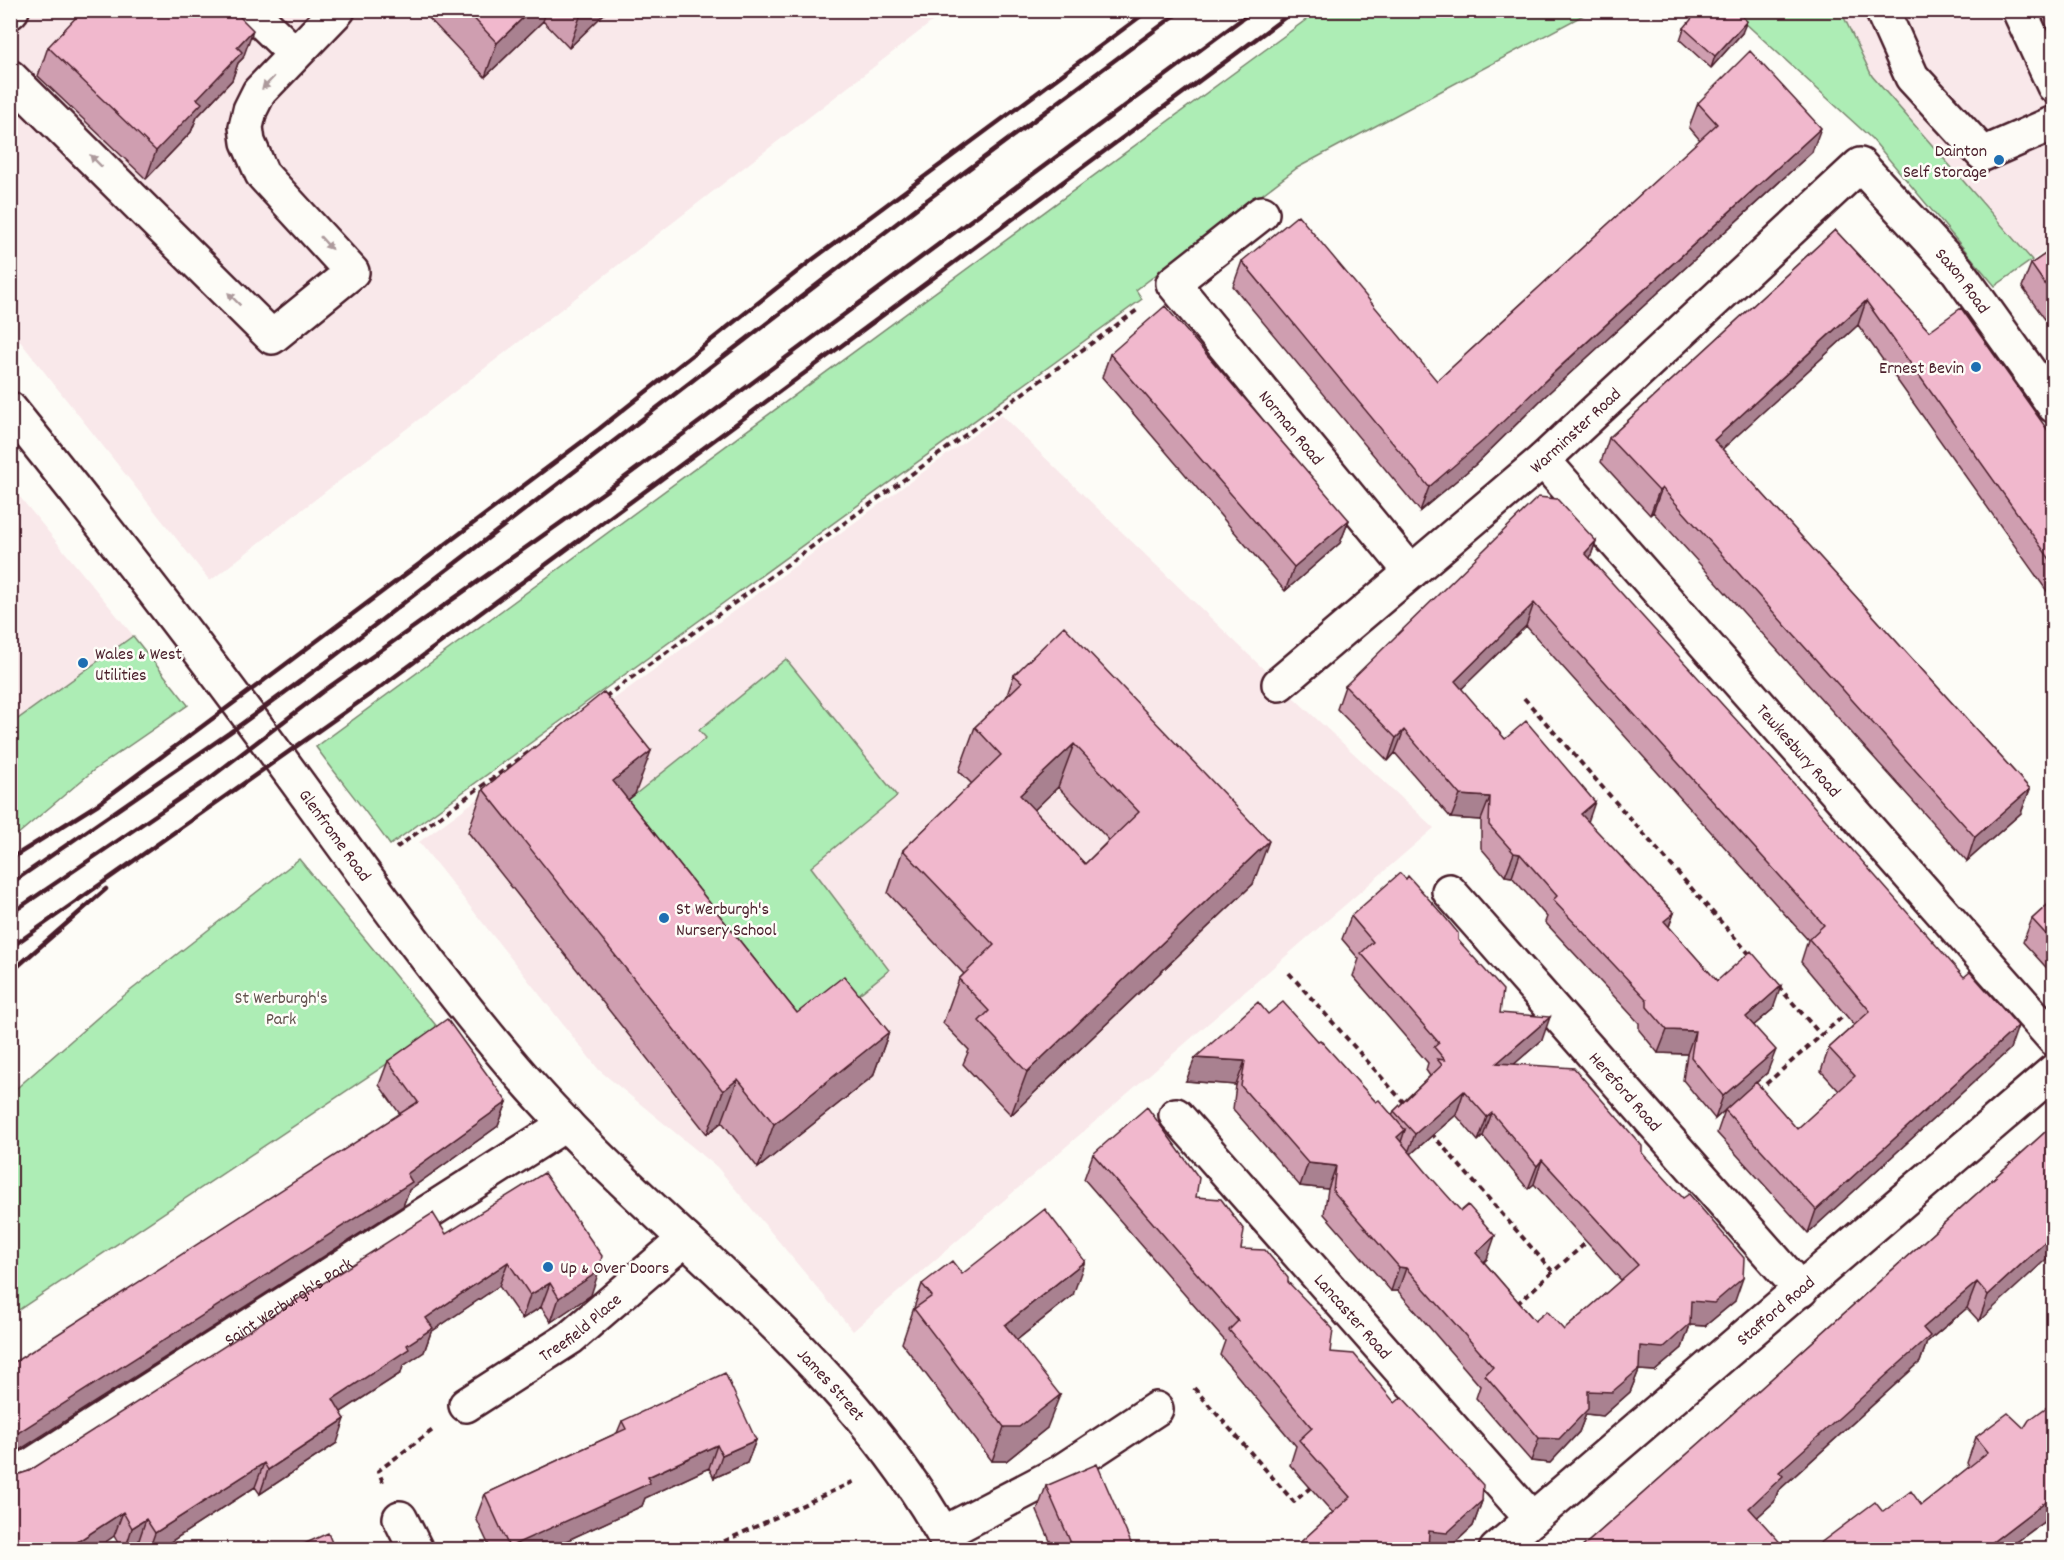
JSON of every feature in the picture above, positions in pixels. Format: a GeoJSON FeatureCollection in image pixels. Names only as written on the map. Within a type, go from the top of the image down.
{"type":"FeatureCollection","features":[{"type":"Feature","properties":{"kind":"street"},"geometry":{"type":"LineString","coordinates":[[250,10],[295,54]]}},
{"type":"Feature","properties":{"kind":"street"},"geometry":{"type":"LineString","coordinates":[[10,76],[272,337],[352,272],[262,174],[248,142],[250,110],[259,92],[338,10]]}},
{"type":"Feature","properties":{"kind":"street"},"geometry":{"type":"LineString","coordinates":[[1882,10],[1912,77],[1983,154],[2054,123]]}},
{"type":"Feature","properties":{"kind":"street"},"geometry":{"type":"LineString","coordinates":[[2019,10],[2054,86]]}},
{"type":"Feature","properties":{"kind":"street","name":"Saxon Road"},"geometry":{"type":"LineString","coordinates":[[1860,165],[1957,270],[2054,406]]}},
{"type":"Feature","properties":{"kind":"street","name":"Warminster Road"},"geometry":{"type":"LineString","coordinates":[[1279,684],[1543,460],[1860,165]]}},
{"type":"Feature","properties":{"kind":"street"},"geometry":{"type":"LineString","coordinates":[[1173,283],[1262,213]]}},
{"type":"Feature","properties":{"kind":"street","name":"Norman Road"},"geometry":{"type":"LineString","coordinates":[[1173,283],[1410,571]]}},
{"type":"Feature","properties":{"kind":"street","name":"Glenfrome Road"},"geometry":{"type":"LineString","coordinates":[[10,409],[185,630],[425,959],[514,1068],[566,1124],[685,1239]]}},
{"type":"Feature","properties":{"kind":"street","name":"Tewkesbury Road"},"geometry":{"type":"LineString","coordinates":[[1543,460],[2054,1039]]}},
{"type":"Feature","properties":{"kind":"street","name":"Hereford Road"},"geometry":{"type":"LineString","coordinates":[[1449,891],[1801,1290]]}},
{"type":"Feature","properties":{"kind":"street","name":"Stafford Road"},"geometry":{"type":"LineString","coordinates":[[1496,1550],[2054,1071]]}},
{"type":"Feature","properties":{"kind":"street","name":"Lancaster Road"},"geometry":{"type":"LineString","coordinates":[[1176,1115],[1532,1519]]}},
{"type":"Feature","properties":{"kind":"street","name":"Saint Werburgh's Park"},"geometry":{"type":"LineString","coordinates":[[10,1479],[566,1124]]}},
{"type":"Feature","properties":{"kind":"street","name":"Treefield Place"},"geometry":{"type":"LineString","coordinates":[[466,1406],[570,1338],[685,1239]]}},
{"type":"Feature","properties":{"kind":"street","name":"James Street"},"geometry":{"type":"LineString","coordinates":[[685,1239],[830,1380],[897,1461],[948,1541]]}},
{"type":"Feature","properties":{"kind":"street"},"geometry":{"type":"LineString","coordinates":[[948,1541],[1059,1473],[1156,1409]]}},
{"type":"Feature","properties":{"kind":"street"},"geometry":{"type":"LineString","coordinates":[[400,1518],[416,1550]]}},
{"type":"Feature","properties":{"kind":"path"},"geometry":{"type":"LineString","coordinates":[[598,702],[1173,283]]}},
{"type":"Feature","properties":{"kind":"path"},"geometry":{"type":"LineString","coordinates":[[1524,698],[1759,964]]}},
{"type":"Feature","properties":{"kind":"path"},"geometry":{"type":"LineString","coordinates":[[396,849],[540,744]]}},
{"type":"Feature","properties":{"kind":"path"},"geometry":{"type":"LineString","coordinates":[[1289,973],[1413,1114]]}},
{"type":"Feature","properties":{"kind":"path"},"geometry":{"type":"LineString","coordinates":[[1774,982],[1821,1035]]}},
{"type":"Feature","properties":{"kind":"path"},"geometry":{"type":"LineString","coordinates":[[1752,1096],[1854,1006]]}},
{"type":"Feature","properties":{"kind":"path"},"geometry":{"type":"LineString","coordinates":[[1429,1131],[1553,1272]]}},
{"type":"Feature","properties":{"kind":"path"},"geometry":{"type":"LineString","coordinates":[[1509,1312],[1596,1234]]}},
{"type":"Feature","properties":{"kind":"path"},"geometry":{"type":"LineString","coordinates":[[1193,1388],[1294,1502],[1321,1478]]}},
{"type":"Feature","properties":{"kind":"path"},"geometry":{"type":"LineString","coordinates":[[400,1518],[378,1471],[466,1406]]}},
{"type":"Feature","properties":{"kind":"path"},"geometry":{"type":"LineString","coordinates":[[705,1550],[897,1461]]}},
{"type":"Feature","properties":{"kind":"shaded area"},"geometry":{"type":"Polygon","coordinates":[[[11,11],[946,11],[210,581],[11,330],[11,11]]]}},
{"type":"Feature","properties":{"kind":"shaded area","name":"Dainton Self Storage"},"geometry":{"type":"Polygon","coordinates":[[[1841,11],[2053,11],[2053,245],[2032,260],[1872,76],[1841,11]]]}},
{"type":"Feature","properties":{"kind":"shaded area"},"geometry":{"type":"Polygon","coordinates":[[[1001,415],[1279,684],[1434,828],[853,1331],[717,1167],[599,1070],[419,842],[1001,415]]]}},
{"type":"Feature","properties":{"kind":"shaded area","name":"Wales & West Utilities"},"geometry":{"type":"Polygon","coordinates":[[[10,485],[177,689],[10,800],[10,485]]]}},
{"type":"Feature","properties":{"kind":"green space"},"geometry":{"type":"Polygon","coordinates":[[[1318,11],[1591,11],[1297,168],[1136,290],[1142,299],[390,845],[316,747],[1318,11]]]}},
{"type":"Feature","properties":{"kind":"green space"},"geometry":{"type":"Polygon","coordinates":[[[1732,11],[1841,11],[1872,76],[2032,260],[1995,286],[1872,139],[1732,11]]]}},
{"type":"Feature","properties":{"kind":"green space"},"geometry":{"type":"Polygon","coordinates":[[[133,636],[188,705],[94,770],[11,840],[11,724],[133,636]]]}},
{"type":"Feature","properties":{"kind":"green space"},"geometry":{"type":"Polygon","coordinates":[[[786,659],[897,796],[811,867],[889,970],[782,1056],[598,824],[706,738],[699,730],[786,659]]]}},
{"type":"Feature","properties":{"kind":"green space","name":"St Werburgh's Park"},"geometry":{"type":"Polygon","coordinates":[[[299,859],[439,1029],[11,1315],[10,1094],[112,1005],[299,859]]]}},
{"type":"Feature","properties":{"kind":"building"},"geometry":{"type":"Polygon","coordinates":[[[83,10],[233,10],[253,30],[237,47],[242,52],[197,99],[202,103],[156,151],[48,47],[83,10]]]}},
{"type":"Feature","properties":{"kind":"building"},"geometry":{"type":"Polygon","coordinates":[[[466,10],[531,10],[497,43],[466,10]]]}},
{"type":"Feature","properties":{"kind":"building"},"geometry":{"type":"Polygon","coordinates":[[[1699,10],[1735,10],[1747,21],[1715,56],[1684,28],[1699,10]]]}},
{"type":"Feature","properties":{"kind":"building"},"geometry":{"type":"Polygon","coordinates":[[[1750,51],[1821,128],[1552,374],[1484,440],[1429,487],[1242,261],[1298,215],[1437,381],[1717,124],[1698,103],[1750,51]]]}},
{"type":"Feature","properties":{"kind":"building"},"geometry":{"type":"Polygon","coordinates":[[[1835,230],[1929,331],[1961,308],[2054,439],[2054,565],[1866,301],[1714,440],[2030,789],[1975,837],[1662,488],[1659,491],[1609,438],[1835,230]]]}},
{"type":"Feature","properties":{"kind":"building"},"geometry":{"type":"Polygon","coordinates":[[[2054,248],[2054,297],[2031,264],[2054,248]]]}},
{"type":"Feature","properties":{"kind":"building"},"geometry":{"type":"Polygon","coordinates":[[[1165,306],[1349,520],[1294,567],[1110,354],[1165,306]]]}},
{"type":"Feature","properties":{"kind":"building"},"geometry":{"type":"Polygon","coordinates":[[[1538,497],[1557,499],[1596,541],[1585,553],[1788,777],[1964,977],[1970,972],[2018,1026],[1816,1210],[1725,1110],[1756,1082],[1797,1129],[1855,1076],[1829,1048],[1870,1011],[1809,939],[1824,925],[1534,603],[1455,681],[1505,739],[1526,721],[1595,802],[1581,814],[1674,913],[1664,921],[1717,981],[1751,951],[1781,986],[1746,1017],[1776,1050],[1723,1096],[1691,1057],[1695,1031],[1667,1030],[1647,1007],[1647,1000],[1553,900],[1557,896],[1520,854],[1514,853],[1489,825],[1490,797],[1460,795],[1404,730],[1396,738],[1345,686],[1538,497]]]}},
{"type":"Feature","properties":{"kind":"building"},"geometry":{"type":"Polygon","coordinates":[[[1064,626],[1269,841],[1027,1072],[979,1021],[989,1011],[959,979],[994,945],[903,850],[1001,755],[975,727],[1022,682],[1014,675],[1064,626]],[[1074,744],[1020,795],[1085,864],[1139,812],[1074,744]]]}},
{"type":"Feature","properties":{"kind":"building"},"geometry":{"type":"Polygon","coordinates":[[[604,692],[651,751],[613,781],[797,1013],[844,976],[889,1032],[774,1124],[738,1079],[723,1091],[483,789],[604,692]]]}},
{"type":"Feature","properties":{"kind":"building"},"geometry":{"type":"Polygon","coordinates":[[[1400,873],[1406,879],[1408,876],[1444,916],[1458,933],[1458,940],[1503,990],[1500,1013],[1550,1017],[1497,1063],[1574,1068],[1642,1146],[1642,1153],[1683,1198],[1689,1194],[1744,1258],[1743,1278],[1714,1303],[1691,1301],[1690,1324],[1663,1348],[1640,1346],[1639,1369],[1612,1392],[1588,1391],[1588,1409],[1559,1439],[1539,1438],[1485,1375],[1493,1367],[1406,1268],[1399,1267],[1333,1191],[1336,1166],[1308,1163],[1241,1086],[1245,1061],[1195,1058],[1258,1002],[1268,1014],[1283,1002],[1376,1102],[1379,1100],[1405,1130],[1397,1137],[1461,1211],[1468,1205],[1495,1236],[1476,1253],[1535,1321],[1547,1311],[1564,1330],[1638,1265],[1542,1160],[1537,1166],[1492,1113],[1487,1117],[1464,1091],[1415,1134],[1394,1111],[1442,1065],[1437,1059],[1445,1060],[1434,1047],[1439,1043],[1361,953],[1373,942],[1351,916],[1400,873]]]}},
{"type":"Feature","properties":{"kind":"building"},"geometry":{"type":"Polygon","coordinates":[[[2054,899],[2054,943],[2032,919],[2054,899]]]}},
{"type":"Feature","properties":{"kind":"building"},"geometry":{"type":"Polygon","coordinates":[[[447,1019],[507,1102],[407,1174],[412,1182],[10,1438],[10,1365],[418,1102],[388,1061],[447,1019]]]}},
{"type":"Feature","properties":{"kind":"building"},"geometry":{"type":"Polygon","coordinates":[[[1147,1107],[1199,1178],[1196,1197],[1221,1199],[1244,1230],[1241,1249],[1265,1250],[1288,1278],[1288,1282],[1333,1329],[1330,1352],[1354,1354],[1395,1403],[1402,1397],[1483,1485],[1482,1501],[1447,1533],[1429,1531],[1428,1550],[1292,1550],[1350,1497],[1299,1440],[1312,1428],[1229,1330],[1238,1321],[1093,1154],[1147,1107]]]}},
{"type":"Feature","properties":{"kind":"building"},"geometry":{"type":"Polygon","coordinates":[[[2054,1124],[2054,1234],[1988,1295],[1977,1282],[1923,1328],[1930,1336],[1779,1472],[1783,1476],[1749,1508],[1787,1550],[1579,1550],[1729,1417],[2054,1124]]]}},
{"type":"Feature","properties":{"kind":"building"},"geometry":{"type":"Polygon","coordinates":[[[544,1173],[602,1256],[599,1271],[559,1298],[550,1283],[530,1295],[508,1262],[426,1318],[433,1328],[407,1345],[409,1349],[333,1399],[345,1419],[268,1470],[264,1463],[155,1533],[146,1519],[132,1528],[123,1512],[65,1550],[10,1550],[10,1472],[20,1474],[29,1471],[433,1213],[446,1234],[544,1173]]]}},
{"type":"Feature","properties":{"kind":"building"},"geometry":{"type":"Polygon","coordinates":[[[1045,1209],[1085,1261],[1005,1325],[1060,1395],[1019,1427],[1004,1427],[914,1309],[932,1296],[922,1284],[952,1261],[962,1274],[1045,1209]]]}},
{"type":"Feature","properties":{"kind":"building"},"geometry":{"type":"Polygon","coordinates":[[[725,1373],[756,1440],[722,1455],[717,1445],[648,1477],[650,1483],[509,1547],[485,1494],[626,1429],[622,1421],[725,1373]]]}},
{"type":"Feature","properties":{"kind":"building"},"geometry":{"type":"Polygon","coordinates":[[[2054,1402],[2054,1495],[1982,1550],[1811,1550],[1875,1502],[1883,1512],[1911,1491],[1921,1505],[1988,1452],[1976,1437],[2008,1413],[2024,1428],[2029,1420],[2054,1402]]]}},
{"type":"Feature","properties":{"kind":"building"},"geometry":{"type":"Polygon","coordinates":[[[1097,1464],[1134,1550],[1074,1550],[1046,1486],[1097,1464]]]}},
{"type":"Feature","properties":{"kind":"building"},"geometry":{"type":"Polygon","coordinates":[[[328,1533],[335,1550],[291,1550],[328,1533]]]}},
{"type":"Feature","properties":{"kind":"building"},"geometry":{"type":"Polygon","coordinates":[[[845,1543],[849,1550],[831,1550],[845,1543]]]}},
{"type":"Feature","properties":{"kind":"railway"},"geometry":{"type":"LineString","coordinates":[[10,859],[98,804],[306,649],[599,429],[812,260],[1149,10]]}},
{"type":"Feature","properties":{"kind":"railway"},"geometry":{"type":"LineString","coordinates":[[10,884],[229,733],[332,658],[927,200],[1182,10]]}},
{"type":"Feature","properties":{"kind":"railway"},"geometry":{"type":"LineString","coordinates":[[10,914],[210,778],[322,692],[624,478],[1254,10]]}},
{"type":"Feature","properties":{"kind":"railway"},"geometry":{"type":"LineString","coordinates":[[10,948],[382,686],[1295,10]]}},
{"type":"Feature","properties":{"kind":"railway"},"geometry":{"type":"LineString","coordinates":[[10,973],[106,889]]}},
{"type":"Feature","properties":{"kind":"place","name":"Dainton Self Storage"},"geometry":{"type":"Point","coordinates":[1999,160]}},
{"type":"Feature","properties":{"kind":"place","name":"Ernest Bevin"},"geometry":{"type":"Point","coordinates":[1976,367]}},
{"type":"Feature","properties":{"kind":"place","name":"Wales & West Utilities"},"geometry":{"type":"Point","coordinates":[83,663]}},
{"type":"Feature","properties":{"kind":"place","name":"St Werburgh's Nursery School"},"geometry":{"type":"Point","coordinates":[664,918]}},
{"type":"Feature","properties":{"kind":"place","name":"Up & Over Doors"},"geometry":{"type":"Point","coordinates":[548,1267]}}]}
